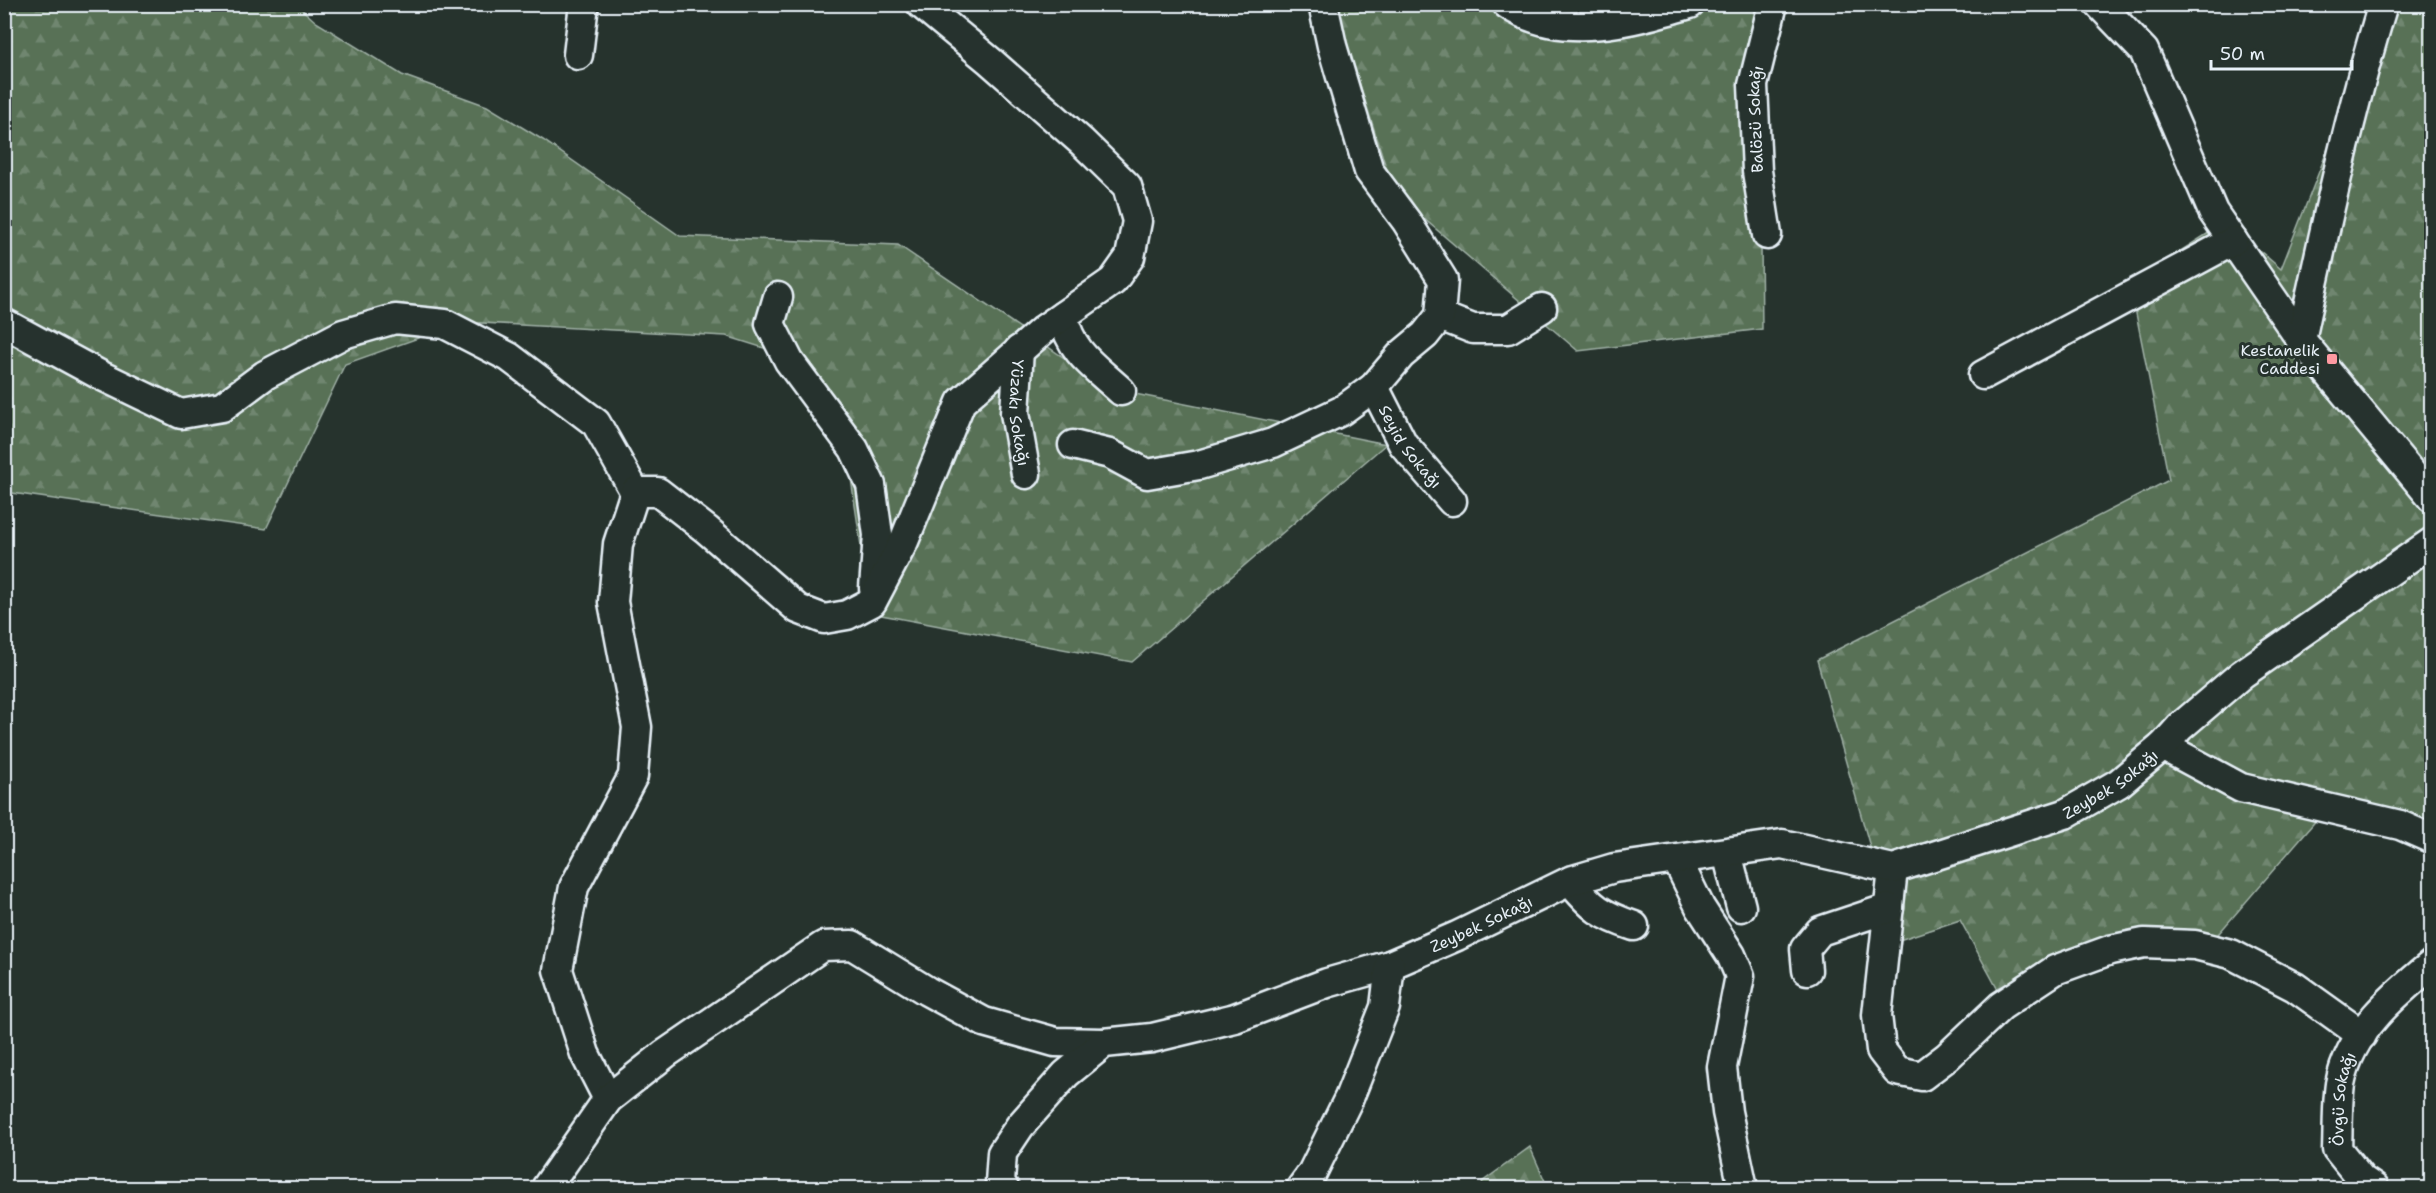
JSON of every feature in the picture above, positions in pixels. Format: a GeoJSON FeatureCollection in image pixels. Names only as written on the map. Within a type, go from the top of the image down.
{"type":"FeatureCollection","features":[{"type":"Feature","properties":{"kind":"street"},"geometry":{"type":"LineString","coordinates":[[578,55],[584,4]]}},
{"type":"Feature","properties":{"kind":"street"},"geometry":{"type":"LineString","coordinates":[[635,492],[658,492],[798,609],[824,619],[847,615],[872,602],[904,541],[962,402],[1019,350],[1113,281],[1130,257],[1137,221],[1127,186],[1082,142],[921,4]]}},
{"type":"Feature","properties":{"kind":"street"},"geometry":{"type":"LineString","coordinates":[[1072,445],[1110,454],[1147,474],[1199,465],[1273,443],[1341,411],[1374,387],[1401,356],[1425,335],[1440,316],[1443,280],[1407,222],[1369,171],[1332,46],[1323,4]]}},
{"type":"Feature","properties":{"kind":"street"},"geometry":{"type":"LineString","coordinates":[[1507,4],[1520,14],[1574,27],[1638,20],[1690,4]]}},
{"type":"Feature","properties":{"kind":"street","name":"Balözü Sokağı"},"geometry":{"type":"LineString","coordinates":[[1767,235],[1757,171],[1753,85],[1773,4]]}},
{"type":"Feature","properties":{"kind":"street"},"geometry":{"type":"LineString","coordinates":[[2099,4],[2144,51],[2213,212],[2233,242],[2301,340],[2432,498]]}},
{"type":"Feature","properties":{"kind":"street"},"geometry":{"type":"LineString","coordinates":[[2301,340],[2325,228],[2367,57],[2383,4]]}},
{"type":"Feature","properties":{"kind":"street"},"geometry":{"type":"LineString","coordinates":[[1983,375],[2233,242]]}},
{"type":"Feature","properties":{"kind":"street"},"geometry":{"type":"LineString","coordinates":[[778,297],[770,324],[789,361],[854,448],[871,485],[878,535],[872,602]]}},
{"type":"Feature","properties":{"kind":"street"},"geometry":{"type":"LineString","coordinates":[[1440,316],[1473,329],[1508,329],[1542,308]]}},
{"type":"Feature","properties":{"kind":"street"},"geometry":{"type":"LineString","coordinates":[[1063,316],[1067,334],[1079,352],[1121,391]]}},
{"type":"Feature","properties":{"kind":"street"},"geometry":{"type":"LineString","coordinates":[[4,323],[100,375],[181,414],[222,407],[265,375],[343,334],[395,319],[445,324],[509,357],[596,423],[635,492],[618,544],[613,602],[637,727],[633,776],[574,887],[558,970],[585,1054],[608,1099]]}},
{"type":"Feature","properties":{"kind":"street","name":"Yüzakı Sokağı"},"geometry":{"type":"LineString","coordinates":[[1019,350],[1015,412],[1026,474]]}},
{"type":"Feature","properties":{"kind":"street","name":"Seyid Sokağı"},"geometry":{"type":"LineString","coordinates":[[1374,387],[1403,444],[1452,501]]}},
{"type":"Feature","properties":{"kind":"street","name":"Zeybek Sokağı"},"geometry":{"type":"LineString","coordinates":[[546,1188],[608,1099],[665,1054],[823,946],[852,945],[927,991],[984,1022],[1055,1042],[1104,1043],[1152,1038],[1235,1018],[1327,983],[1390,965],[1458,936],[1570,881],[1614,868],[1782,844],[1893,869],[2064,814],[2119,783],[2242,674],[2432,542]]}},
{"type":"Feature","properties":{"kind":"street"},"geometry":{"type":"LineString","coordinates":[[2163,746],[2241,788],[2391,823],[2432,839]]}},
{"type":"Feature","properties":{"kind":"street"},"geometry":{"type":"LineString","coordinates":[[1727,853],[1740,907]]}},
{"type":"Feature","properties":{"kind":"street"},"geometry":{"type":"LineString","coordinates":[[1677,860],[1700,907],[1731,955],[1740,976],[1722,1067],[1727,1112],[1743,1188]]}},
{"type":"Feature","properties":{"kind":"street"},"geometry":{"type":"LineString","coordinates":[[1893,869],[1877,1015],[1881,1050],[1897,1071],[1922,1076],[1947,1057],[2001,1006],[2055,970],[2110,950],[2144,943],[2195,945],[2231,954],[2295,987],[2362,1035]]}},
{"type":"Feature","properties":{"kind":"street"},"geometry":{"type":"LineString","coordinates":[[1570,881],[1588,904],[1613,919],[1634,926]]}},
{"type":"Feature","properties":{"kind":"street"},"geometry":{"type":"LineString","coordinates":[[1807,970],[1805,949],[1820,931],[1889,908]]}},
{"type":"Feature","properties":{"kind":"street","name":"Övgü Sokağı"},"geometry":{"type":"LineString","coordinates":[[2374,1188],[2362,1180],[2337,1149],[2340,1084],[2352,1047],[2389,1000],[2432,964]]}},
{"type":"Feature","properties":{"kind":"street"},"geometry":{"type":"LineString","coordinates":[[1301,1188],[1312,1173],[1353,1088],[1385,1007],[1390,965]]}},
{"type":"Feature","properties":{"kind":"street"},"geometry":{"type":"LineString","coordinates":[[1004,1188],[1000,1183],[1002,1153],[1014,1135],[1066,1074],[1104,1043]]}},
{"type":"Feature","properties":{"kind":"green space"},"geometry":{"type":"Polygon","coordinates":[[[5,4],[297,5],[316,22],[402,75],[487,106],[543,140],[680,236],[898,245],[1110,389],[1386,444],[1132,662],[871,613],[846,445],[783,354],[726,336],[463,322],[345,364],[266,529],[5,492],[5,4]]]}},
{"type":"Feature","properties":{"kind":"green space"},"geometry":{"type":"Polygon","coordinates":[[[1335,5],[1784,5],[1759,82],[1762,329],[1578,351],[1394,193],[1335,5]]]}},
{"type":"Feature","properties":{"kind":"green space"},"geometry":{"type":"Polygon","coordinates":[[[2384,5],[2431,5],[2431,844],[2331,803],[2214,939],[2148,928],[1997,988],[1960,920],[1884,945],[1876,868],[1817,660],[2169,480],[2130,283],[2226,222],[2281,269],[2384,5]]]}},
{"type":"Feature","properties":{"kind":"green space"},"geometry":{"type":"Polygon","coordinates":[[[1530,1147],[1548,1188],[1486,1188],[1482,1182],[1530,1147]]]}},
{"type":"Feature","properties":{"kind":"place","name":"Kestanelik Caddesi"},"geometry":{"type":"Point","coordinates":[2332,359]}}]}
